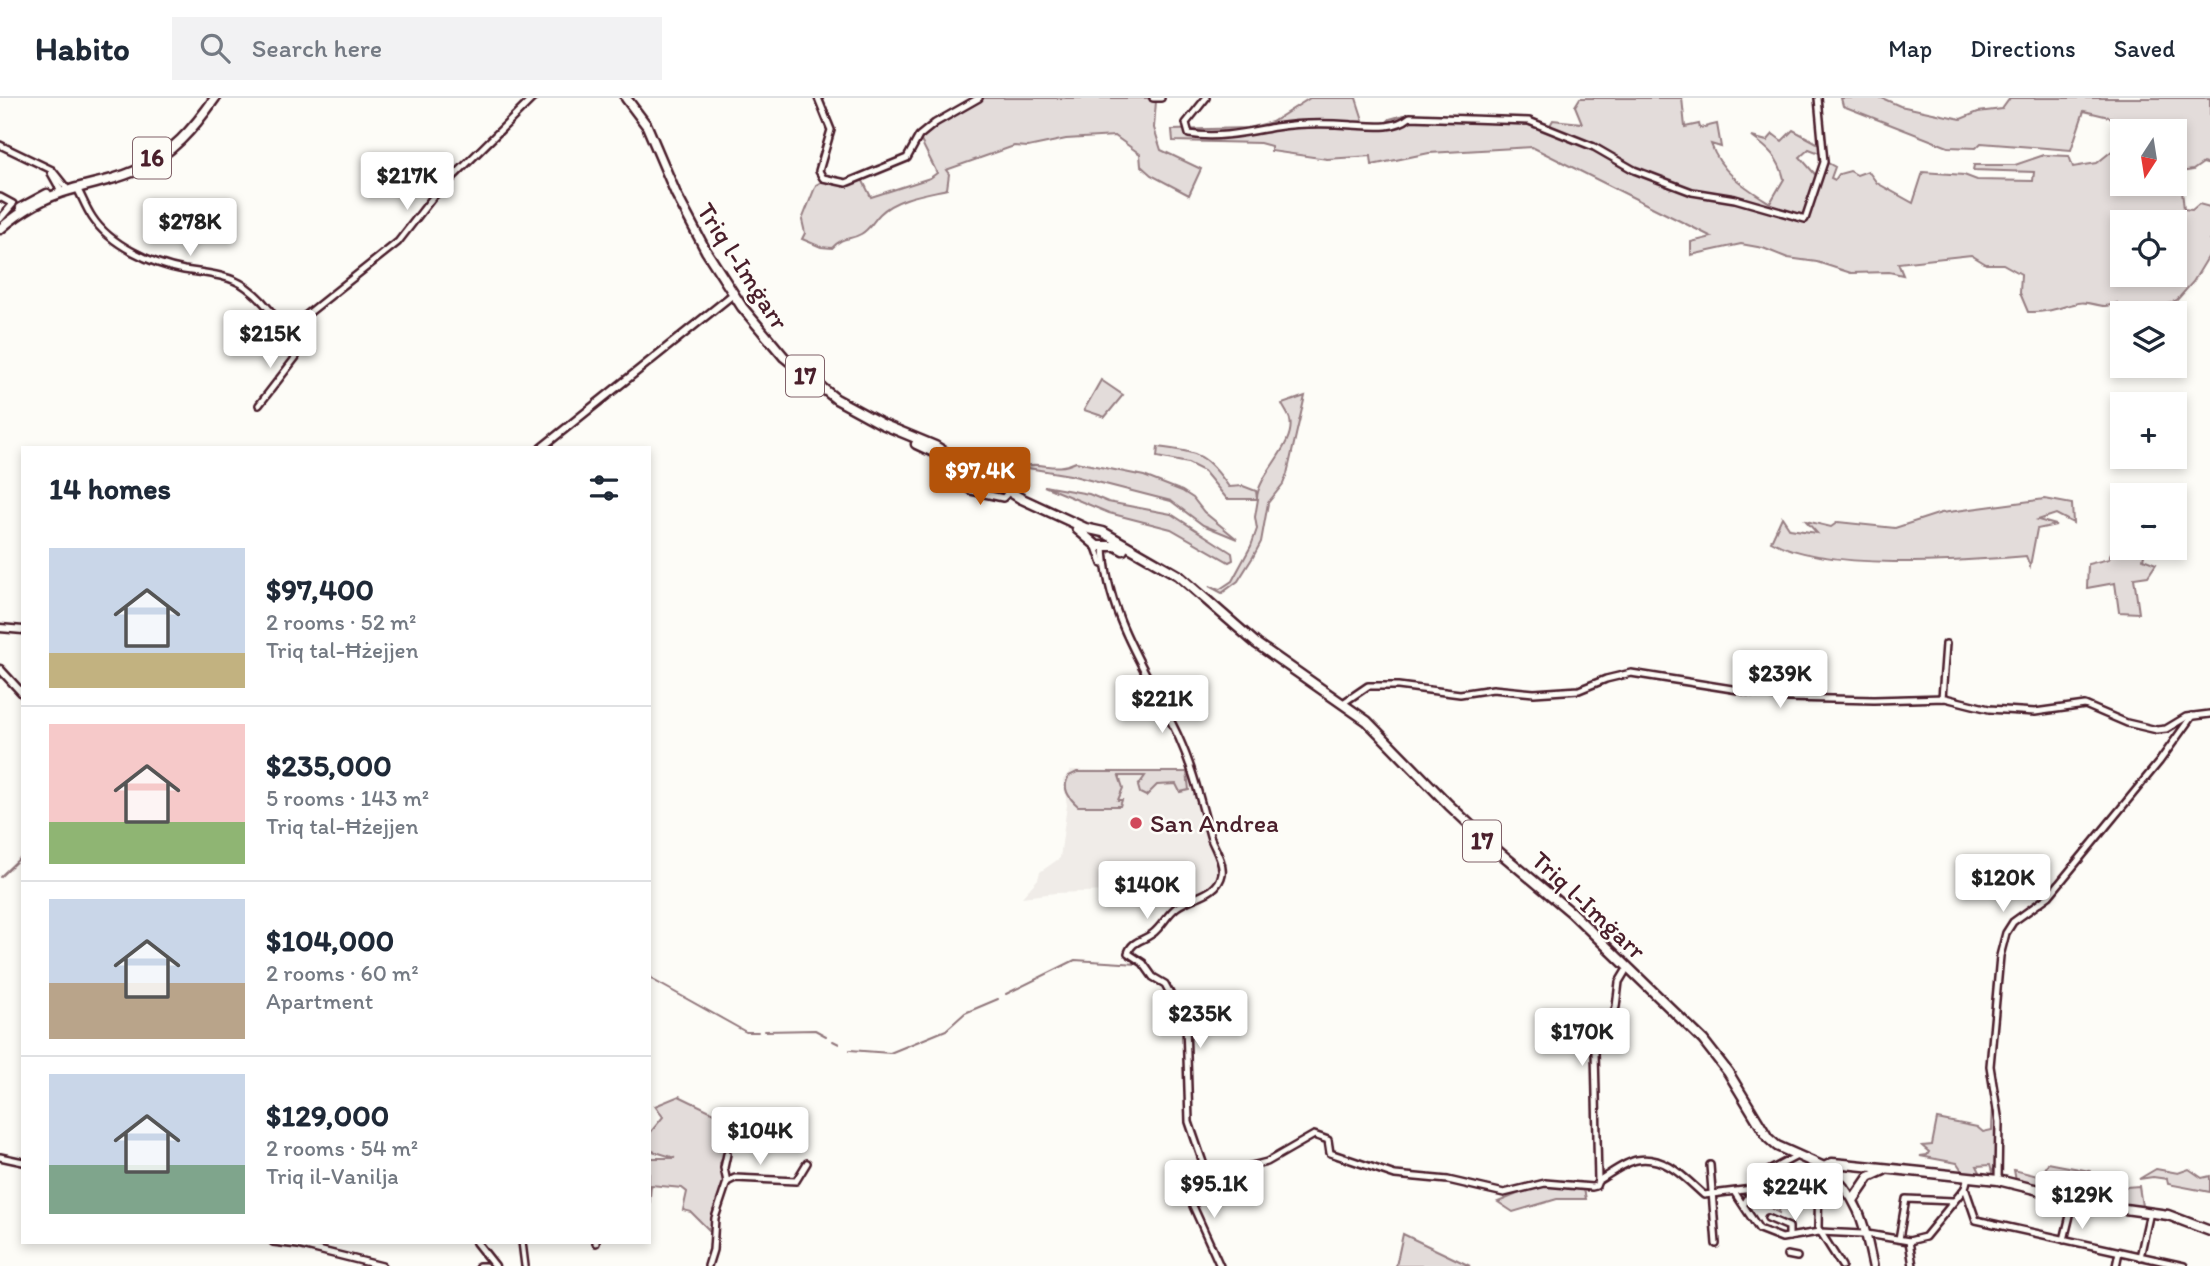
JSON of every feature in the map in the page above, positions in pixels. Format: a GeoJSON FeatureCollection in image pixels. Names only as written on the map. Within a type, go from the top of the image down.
{"type":"FeatureCollection","features":[{"type":"Feature","properties":{"kind":"main road","name":"16"},"geometry":{"type":"LineString","coordinates":[[0,227],[33,199],[136,171],[157,159],[193,128],[215,98]]}},
{"type":"Feature","properties":{"kind":"main road","name":"Triq l-Imġarr"},"geometry":{"type":"LineString","coordinates":[[624,98],[645,128],[689,227],[731,296],[767,344],[822,394],[872,424],[952,461],[1006,495],[1084,532],[1100,546],[1121,549],[1176,578],[1254,646],[1363,725],[1466,827],[1584,929],[1625,972],[1700,1042],[1726,1074],[1766,1141],[1776,1149],[1823,1167]]}},
{"type":"Feature","properties":{"kind":"main road","name":"Triq l-Imġarr"},"geometry":{"type":"LineString","coordinates":[[624,98],[647,126],[676,194],[706,251],[742,307],[784,357],[836,399],[882,424],[935,446],[1020,498],[1103,534],[1178,575],[1257,643],[1367,721],[1478,833],[1572,913],[1684,1021],[1728,1072],[1768,1138],[1777,1146],[1823,1167]]}},
{"type":"Feature","properties":{"kind":"main road"},"geometry":{"type":"LineString","coordinates":[[1100,546],[1103,534]]}},
{"type":"Feature","properties":{"kind":"main road"},"geometry":{"type":"LineString","coordinates":[[1100,546],[1103,534]]}},
{"type":"Feature","properties":{"kind":"main road","name":"17"},"geometry":{"type":"LineString","coordinates":[[1823,1167],[1832,1163],[1998,1180],[2074,1199],[2183,1219],[2210,1231]]}},
{"type":"Feature","properties":{"kind":"main road"},"geometry":{"type":"LineString","coordinates":[[1823,1167],[1854,1199],[1872,1266]]}},
{"type":"Feature","properties":{"kind":"main road"},"geometry":{"type":"LineString","coordinates":[[1823,1167],[1846,1191],[1865,1234]]}},
{"type":"Feature","properties":{"kind":"main road"},"geometry":{"type":"LineString","coordinates":[[1854,1199],[1869,1177],[1870,1172],[1865,1167]]}},
{"type":"Feature","properties":{"kind":"main road","name":"17"},"geometry":{"type":"LineString","coordinates":[[1869,1177],[1887,1169]]}},
{"type":"Feature","properties":{"kind":"street"},"geometry":{"type":"LineString","coordinates":[[285,332],[398,242],[433,197],[533,98]]}},
{"type":"Feature","properties":{"kind":"street"},"geometry":{"type":"LineString","coordinates":[[818,98],[831,129],[818,171],[822,178],[845,183],[907,158],[919,136],[935,123],[979,98]]}},
{"type":"Feature","properties":{"kind":"street"},"geometry":{"type":"LineString","coordinates":[[1153,98],[1161,98]]}},
{"type":"Feature","properties":{"kind":"street"},"geometry":{"type":"LineString","coordinates":[[1206,98],[1186,123],[1185,128],[1189,134],[1244,134],[1277,127],[1334,123],[1395,126],[1410,117],[1529,121],[1594,147],[1634,170],[1692,192],[1735,199],[1805,219],[1825,162],[1818,98]]}},
{"type":"Feature","properties":{"kind":"street"},"geometry":{"type":"LineString","coordinates":[[0,145],[47,167],[92,217],[122,244],[158,263],[209,274],[245,286],[271,310],[296,357],[259,405]]}},
{"type":"Feature","properties":{"kind":"street"},"geometry":{"type":"LineString","coordinates":[[0,197],[13,204],[0,219]]}},
{"type":"Feature","properties":{"kind":"street"},"geometry":{"type":"LineString","coordinates":[[544,446],[731,296]]}},
{"type":"Feature","properties":{"kind":"street"},"geometry":{"type":"LineString","coordinates":[[945,480],[956,482],[971,491],[1003,498],[1006,495]]}},
{"type":"Feature","properties":{"kind":"street"},"geometry":{"type":"LineString","coordinates":[[1100,546],[1107,573]]}},
{"type":"Feature","properties":{"kind":"street"},"geometry":{"type":"LineString","coordinates":[[1100,546],[1129,644],[1179,738],[1198,787],[1205,818],[1223,871],[1215,888],[1177,907],[1154,933],[1132,945],[1128,954],[1143,963],[1153,977],[1165,984],[1186,1023],[1189,1122],[1208,1177]]}},
{"type":"Feature","properties":{"kind":"street"},"geometry":{"type":"LineString","coordinates":[[0,628],[21,630]]}},
{"type":"Feature","properties":{"kind":"street"},"geometry":{"type":"LineString","coordinates":[[1942,698],[1946,644]]}},
{"type":"Feature","properties":{"kind":"street"},"geometry":{"type":"LineString","coordinates":[[0,671],[21,692]]}},
{"type":"Feature","properties":{"kind":"street"},"geometry":{"type":"LineString","coordinates":[[1343,703],[1368,686],[1398,686],[1460,694],[1493,689],[1534,693],[1579,690],[1602,680],[1631,673],[1789,698],[1942,698],[1989,709],[2035,712],[2085,705],[2127,723],[2158,730],[2192,716],[2210,714]]}},
{"type":"Feature","properties":{"kind":"street"},"geometry":{"type":"LineString","coordinates":[[1998,1180],[1999,1122],[1990,1059],[2000,956],[2006,933],[2013,922],[2049,896],[2159,762],[2192,716]]}},
{"type":"Feature","properties":{"kind":"street"},"geometry":{"type":"LineString","coordinates":[[1220,1266],[1193,1206],[1194,1199],[1208,1177],[1267,1162],[1314,1136],[1328,1140],[1330,1153],[1390,1174],[1448,1180],[1504,1193],[1545,1183],[1596,1186],[1595,1052],[1616,1007],[1619,982],[1625,972]]}},
{"type":"Feature","properties":{"kind":"street"},"geometry":{"type":"LineString","coordinates":[[708,1266],[713,1250],[715,1218],[727,1182],[724,1168],[727,1154]]}},
{"type":"Feature","properties":{"kind":"street"},"geometry":{"type":"LineString","coordinates":[[0,1157],[21,1162]]}},
{"type":"Feature","properties":{"kind":"street"},"geometry":{"type":"LineString","coordinates":[[1744,1204],[1763,1174],[1795,1157]]}},
{"type":"Feature","properties":{"kind":"street"},"geometry":{"type":"LineString","coordinates":[[1598,1181],[1636,1160],[1648,1160],[1676,1170],[1704,1195],[1752,1189]]}},
{"type":"Feature","properties":{"kind":"street"},"geometry":{"type":"LineString","coordinates":[[727,1182],[735,1178],[796,1181],[807,1163]]}},
{"type":"Feature","properties":{"kind":"street"},"geometry":{"type":"LineString","coordinates":[[1710,1165],[1716,1244]]}},
{"type":"Feature","properties":{"kind":"street"},"geometry":{"type":"LineString","coordinates":[[1823,1167],[1819,1232],[1842,1266]]}},
{"type":"Feature","properties":{"kind":"street"},"geometry":{"type":"LineString","coordinates":[[1735,1193],[1759,1229],[1782,1238],[1819,1232],[1865,1234],[1909,1241],[1925,1237],[1965,1188],[1968,1177]]}},
{"type":"Feature","properties":{"kind":"street"},"geometry":{"type":"LineString","coordinates":[[1965,1188],[1976,1220],[2183,1266]]}},
{"type":"Feature","properties":{"kind":"street"},"geometry":{"type":"LineString","coordinates":[[1899,1239],[1906,1199],[1953,1201]]}},
{"type":"Feature","properties":{"kind":"street"},"geometry":{"type":"LineString","coordinates":[[2064,1240],[2074,1199]]}},
{"type":"Feature","properties":{"kind":"street"},"geometry":{"type":"LineString","coordinates":[[2140,1257],[2150,1212]]}},
{"type":"Feature","properties":{"kind":"street"},"geometry":{"type":"LineString","coordinates":[[1768,1218],[1789,1227],[1789,1237]]}},
{"type":"Feature","properties":{"kind":"street"},"geometry":{"type":"LineString","coordinates":[[1909,1241],[1913,1266]]}},
{"type":"Feature","properties":{"kind":"street"},"geometry":{"type":"LineString","coordinates":[[290,1244],[382,1266]]}},
{"type":"Feature","properties":{"kind":"street"},"geometry":{"type":"LineString","coordinates":[[478,1244],[495,1266]]}},
{"type":"Feature","properties":{"kind":"street"},"geometry":{"type":"LineString","coordinates":[[522,1244],[525,1266]]}},
{"type":"Feature","properties":{"kind":"street"},"geometry":{"type":"LineString","coordinates":[[2116,1266],[2119,1252]]}},
{"type":"Feature","properties":{"kind":"street"},"geometry":{"type":"LineString","coordinates":[[1787,1255],[1797,1257]]}},
{"type":"Feature","properties":{"kind":"street"},"geometry":{"type":"LineString","coordinates":[[479,1266],[485,1266]]}},
{"type":"Feature","properties":{"kind":"shaded area"},"geometry":{"type":"Polygon","coordinates":[[[983,98],[1147,98],[1156,101],[1154,128],[1161,150],[1201,169],[1189,195],[1151,175],[1141,166],[1140,154],[1115,136],[1066,139],[1028,147],[1014,146],[946,170],[949,174],[947,189],[911,197],[894,204],[880,214],[864,232],[840,241],[832,248],[821,247],[802,239],[805,233],[802,220],[816,185],[823,181],[846,185],[862,179],[871,197],[930,178],[937,173],[920,139],[934,124],[983,98]]]}},
{"type":"Feature","properties":{"kind":"shaded area"},"geometry":{"type":"Polygon","coordinates":[[[1310,98],[1356,98],[1364,123],[1386,123],[1404,115],[1405,118],[1521,117],[1549,127],[1553,120],[1582,123],[1575,106],[1580,98],[1682,98],[1685,127],[1699,124],[1700,128],[1717,124],[1721,147],[1711,144],[1721,163],[1735,178],[1770,203],[1784,179],[1772,155],[1752,137],[1767,141],[1773,134],[1782,141],[1793,130],[1821,145],[1822,154],[1809,149],[1800,157],[1820,180],[1826,162],[1835,167],[1831,178],[1835,180],[1839,174],[1850,171],[1857,175],[1868,171],[1877,183],[1913,203],[1923,172],[1964,175],[1977,180],[2033,181],[2034,172],[1973,170],[1974,165],[2015,165],[2044,155],[2069,156],[2073,167],[2097,163],[2110,152],[2110,196],[2183,196],[2184,209],[2192,210],[2199,204],[2210,207],[2210,254],[2193,282],[2175,301],[2110,301],[2110,305],[2106,306],[2083,302],[2048,311],[2028,312],[2020,293],[2021,274],[2003,264],[1986,264],[1971,255],[1898,263],[1903,275],[1889,272],[1851,273],[1741,244],[1691,255],[1691,242],[1712,237],[1532,147],[1429,153],[1372,165],[1371,156],[1327,159],[1271,151],[1271,146],[1260,143],[1173,141],[1172,130],[1248,128],[1272,122],[1310,98]]]}},
{"type":"Feature","properties":{"kind":"shaded area"},"geometry":{"type":"Polygon","coordinates":[[[1841,98],[1882,98],[1900,106],[1961,119],[1978,112],[2002,109],[2010,98],[2210,98],[2210,165],[2203,163],[2188,171],[2188,119],[2117,119],[2084,111],[2071,150],[1981,143],[1976,148],[1948,147],[1843,106],[1841,98]]]}},
{"type":"Feature","properties":{"kind":"shaded area"},"geometry":{"type":"Polygon","coordinates":[[[1101,380],[1123,395],[1105,417],[1084,410],[1101,380]]]}},
{"type":"Feature","properties":{"kind":"shaded area"},"geometry":{"type":"Polygon","coordinates":[[[1305,396],[1287,474],[1283,484],[1268,503],[1261,542],[1238,581],[1222,593],[1209,586],[1220,589],[1232,581],[1257,529],[1255,517],[1258,499],[1227,499],[1204,471],[1188,463],[1157,457],[1158,447],[1200,456],[1229,487],[1243,486],[1256,491],[1257,498],[1263,479],[1288,439],[1289,418],[1282,404],[1305,396]]]}},
{"type":"Feature","properties":{"kind":"shaded area"},"geometry":{"type":"Polygon","coordinates":[[[1076,462],[1144,476],[1182,491],[1237,539],[1203,525],[1171,501],[1070,475],[1022,467],[1054,467],[1076,462]]]}},
{"type":"Feature","properties":{"kind":"shaded area"},"geometry":{"type":"Polygon","coordinates":[[[1044,486],[1171,514],[1232,553],[1233,560],[1229,562],[1171,529],[1109,513],[1044,486]]]}},
{"type":"Feature","properties":{"kind":"shaded area"},"geometry":{"type":"Polygon","coordinates":[[[2045,499],[2072,504],[2073,523],[2056,514],[2038,520],[2056,525],[2037,529],[2030,566],[2026,556],[1932,562],[1859,561],[1795,551],[1771,541],[1782,517],[1790,529],[1817,533],[1806,521],[1831,527],[1838,522],[1895,528],[1941,513],[2045,499]]]}},
{"type":"Feature","properties":{"kind":"shaded area"},"geometry":{"type":"Polygon","coordinates":[[[2110,556],[2110,560],[2146,560],[2156,564],[2148,576],[2134,578],[2139,613],[2119,612],[2115,583],[2087,588],[2088,564],[2109,559],[2110,556]]]}},
{"type":"Feature","properties":{"kind":"shaded area","name":"San Andrea"},"geometry":{"type":"Polygon","coordinates":[[[1071,770],[1190,772],[1221,874],[1213,886],[1199,895],[1170,898],[1135,890],[1022,897],[1038,879],[1040,872],[1060,858],[1067,805],[1063,780],[1071,770]]]}},
{"type":"Feature","properties":{"kind":"shaded area"},"geometry":{"type":"Polygon","coordinates":[[[1077,772],[1187,772],[1189,790],[1180,792],[1176,784],[1157,785],[1146,796],[1140,793],[1138,786],[1145,776],[1119,776],[1123,788],[1118,800],[1122,800],[1120,806],[1078,806],[1066,789],[1069,776],[1077,772]]]}},
{"type":"Feature","properties":{"kind":"shaded area"},"geometry":{"type":"Polygon","coordinates":[[[679,1096],[735,1123],[731,1148],[720,1163],[725,1185],[713,1210],[711,1232],[691,1212],[683,1210],[687,1192],[682,1188],[651,1185],[651,1158],[675,1158],[651,1151],[651,1132],[663,1117],[655,1106],[679,1096]]]}},
{"type":"Feature","properties":{"kind":"shaded area"},"geometry":{"type":"Polygon","coordinates":[[[1993,1102],[1997,1130],[1995,1167],[1992,1172],[1990,1165],[1977,1166],[1981,1174],[1963,1172],[1957,1163],[1920,1156],[1929,1152],[1922,1146],[1932,1145],[1937,1119],[1977,1127],[1983,1132],[1992,1130],[1993,1102]]]}},
{"type":"Feature","properties":{"kind":"shaded area"},"geometry":{"type":"Polygon","coordinates":[[[2048,1163],[2090,1171],[2091,1185],[2111,1188],[2139,1186],[2142,1206],[2104,1202],[2016,1181],[2014,1170],[2042,1177],[2048,1163]]]}},
{"type":"Feature","properties":{"kind":"shaded area"},"geometry":{"type":"Polygon","coordinates":[[[2156,1169],[2178,1173],[2189,1169],[2202,1178],[2210,1176],[2210,1192],[2168,1184],[2167,1179],[2139,1179],[2156,1169]]]}},
{"type":"Feature","properties":{"kind":"shaded area"},"geometry":{"type":"Polygon","coordinates":[[[1789,1171],[1796,1171],[1797,1191],[1803,1192],[1802,1209],[1781,1198],[1779,1213],[1772,1209],[1772,1194],[1776,1191],[1771,1179],[1789,1171]]]}},
{"type":"Feature","properties":{"kind":"shaded area"},"geometry":{"type":"Polygon","coordinates":[[[1542,1184],[1584,1189],[1586,1199],[1557,1199],[1513,1212],[1498,1202],[1542,1184]]]}},
{"type":"Feature","properties":{"kind":"shaded area"},"geometry":{"type":"Polygon","coordinates":[[[1403,1234],[1470,1266],[1396,1266],[1403,1234]]]}},
{"type":"Feature","properties":{"kind":"waterway"},"geometry":{"type":"LineString","coordinates":[[0,877],[21,857]]}},
{"type":"Feature","properties":{"kind":"waterway"},"geometry":{"type":"LineString","coordinates":[[1006,994],[1075,960],[1138,964]]}},
{"type":"Feature","properties":{"kind":"waterway"},"geometry":{"type":"LineString","coordinates":[[651,977],[746,1032],[758,1032]]}},
{"type":"Feature","properties":{"kind":"waterway"},"geometry":{"type":"LineString","coordinates":[[850,1050],[890,1053],[946,1030],[965,1013],[998,999]]}},
{"type":"Feature","properties":{"kind":"waterway"},"geometry":{"type":"LineString","coordinates":[[765,1031],[815,1030],[826,1036]]}},
{"type":"Feature","properties":{"kind":"waterway"},"geometry":{"type":"LineString","coordinates":[[833,1041],[839,1044]]}},
{"type":"Feature","properties":{"kind":"place","name":"San Andrea"},"geometry":{"type":"Point","coordinates":[1136,823]}}]}
